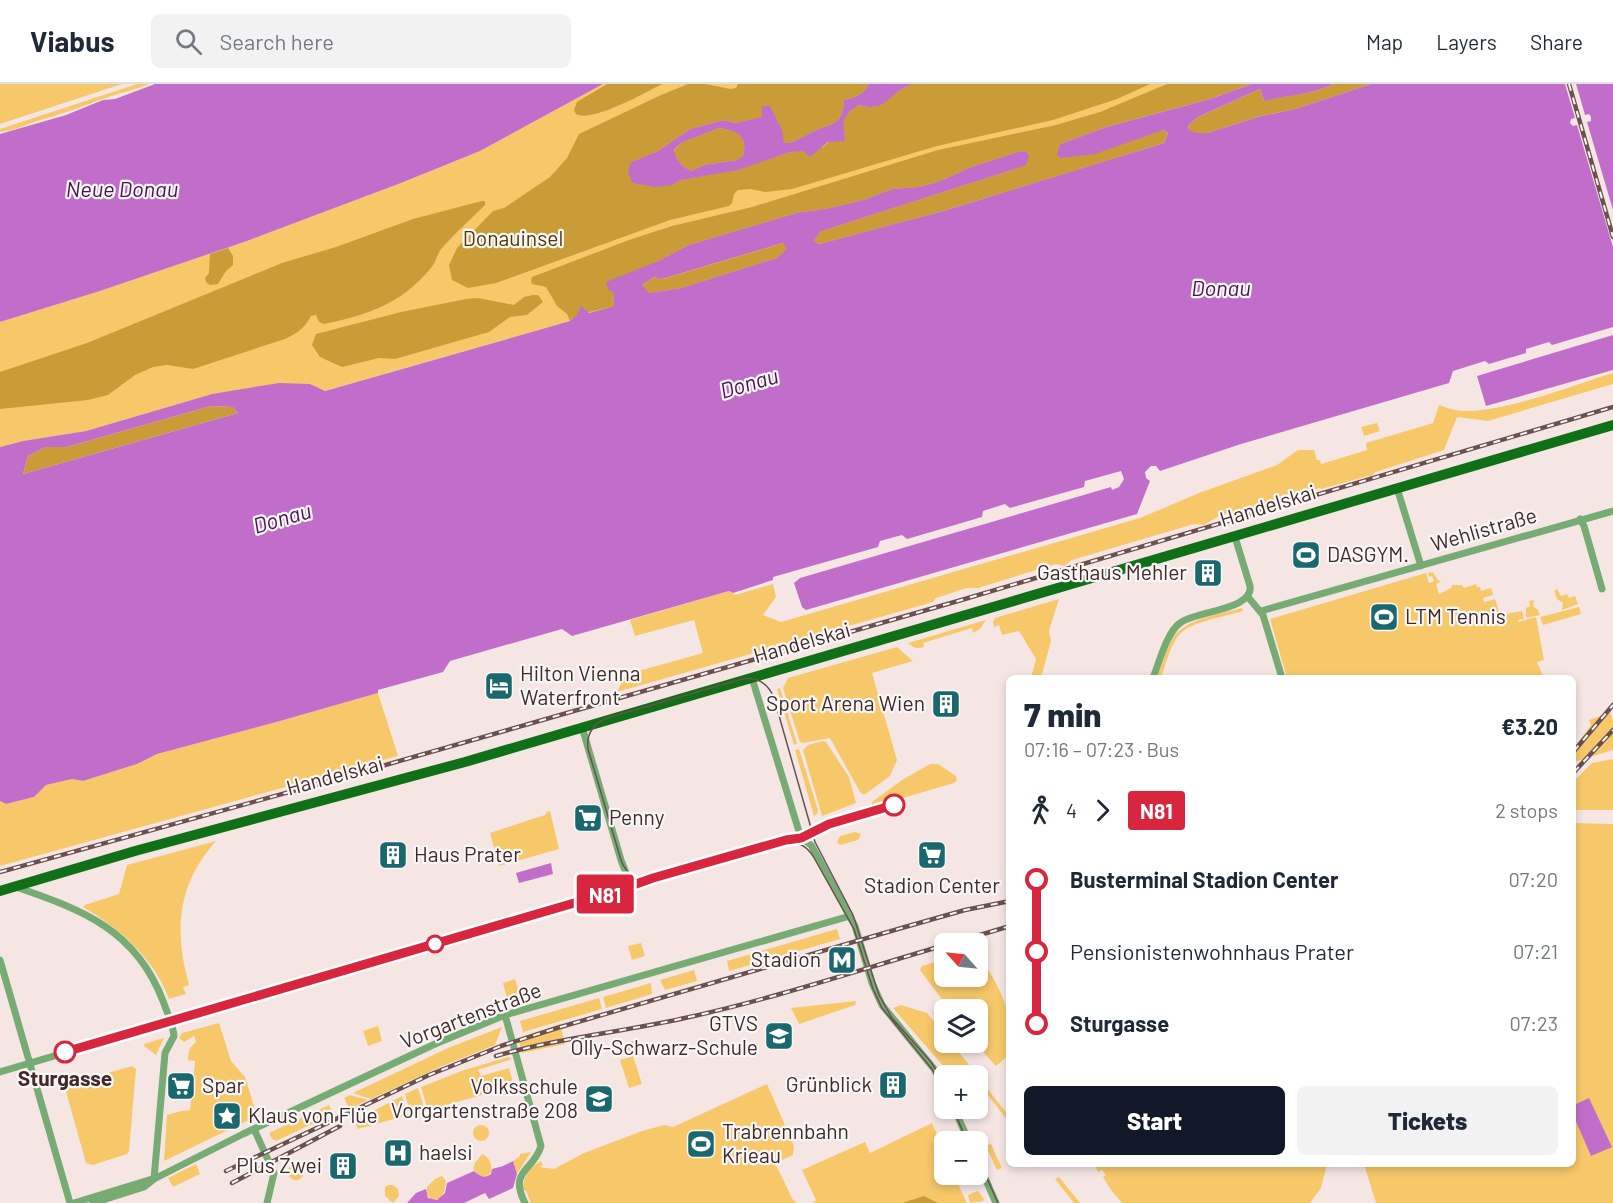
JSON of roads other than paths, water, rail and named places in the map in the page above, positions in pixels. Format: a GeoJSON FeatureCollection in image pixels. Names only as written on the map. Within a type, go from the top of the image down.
{"type":"FeatureCollection","features":[{"type":"Feature","properties":{"kind":"main road","name":"Handelskai"},"geometry":{"type":"LineString","coordinates":[[0,891],[288,809],[465,762],[1613,425]]}},
{"type":"Feature","properties":{"kind":"street"},"geometry":{"type":"LineString","coordinates":[[1397,488],[1421,566]]}},
{"type":"Feature","properties":{"kind":"street","name":"Wehlistraße"},"geometry":{"type":"LineString","coordinates":[[1261,611],[1612,511]]}},
{"type":"Feature","properties":{"kind":"street"},"geometry":{"type":"LineString","coordinates":[[1580,519],[1602,589]]}},
{"type":"Feature","properties":{"kind":"street"},"geometry":{"type":"LineString","coordinates":[[1154,675],[1170,635],[1178,624],[1189,618],[1236,604],[1248,597],[1251,591],[1250,586],[1235,537]]}},
{"type":"Feature","properties":{"kind":"street"},"geometry":{"type":"LineString","coordinates":[[1248,597],[1261,611],[1280,675]]}},
{"type":"Feature","properties":{"kind":"street"},"geometry":{"type":"LineString","coordinates":[[752,678],[801,838],[811,845],[855,926],[882,1005],[934,1069]]}},
{"type":"Feature","properties":{"kind":"street"},"geometry":{"type":"LineString","coordinates":[[582,728],[621,860],[631,886]]}},
{"type":"Feature","properties":{"kind":"street"},"geometry":{"type":"LineString","coordinates":[[0,1071],[786,840],[801,838]]}},
{"type":"Feature","properties":{"kind":"street"},"geometry":{"type":"LineString","coordinates":[[16,886],[71,907],[106,927],[139,956],[153,977],[174,1036],[165,1053],[154,1179]]}},
{"type":"Feature","properties":{"kind":"street","name":"Vorgartenstraße"},"geometry":{"type":"LineString","coordinates":[[72,1203],[154,1179],[435,1044],[506,1015],[850,916]]}},
{"type":"Feature","properties":{"kind":"street"},"geometry":{"type":"LineString","coordinates":[[0,960],[72,1203]]}},
{"type":"Feature","properties":{"kind":"street"},"geometry":{"type":"LineString","coordinates":[[506,1015],[541,1146],[520,1180],[518,1188],[525,1203]]}},
{"type":"Feature","properties":{"kind":"street"},"geometry":{"type":"LineString","coordinates":[[254,1129],[274,1173],[267,1203]]}},
{"type":"Feature","properties":{"kind":"street","name":"Vorgartenstraße"},"geometry":{"type":"LineString","coordinates":[[93,1203],[144,1187],[154,1179]]}},
{"type":"Feature","properties":{"kind":"street"},"geometry":{"type":"LineString","coordinates":[[988,1185],[996,1203]]}},
{"type":"Feature","properties":{"kind":"water","name":"Neue Donau"},"geometry":{"type":"Polygon","coordinates":[[[155,84],[603,84],[480,151],[401,183],[247,241],[0,322],[0,134],[66,115],[103,100],[115,99],[155,84]]]}},
{"type":"Feature","properties":{"kind":"water"},"geometry":{"type":"Polygon","coordinates":[[[869,84],[913,84],[905,87],[882,104],[869,107],[859,105],[849,112],[843,122],[844,141],[828,142],[810,157],[803,151],[790,152],[738,170],[681,180],[672,185],[655,187],[632,183],[628,171],[631,162],[658,151],[690,129],[724,120],[735,123],[762,117],[762,106],[770,106],[782,130],[784,143],[791,142],[834,123],[841,115],[844,100],[859,95],[869,84]],[[719,128],[681,143],[674,150],[678,160],[691,171],[704,165],[737,160],[743,156],[743,139],[726,129],[719,128]]]}},
{"type":"Feature","properties":{"kind":"water","name":"Donau"},"geometry":{"type":"Polygon","coordinates":[[[1251,84],[1334,84],[1308,93],[1264,101],[1260,89],[1198,117],[1188,126],[1189,130],[1195,133],[1207,133],[1261,116],[1295,109],[1371,84],[1613,84],[1613,327],[1552,345],[1549,342],[1526,349],[1526,353],[1489,364],[1485,361],[1453,371],[1449,383],[1241,444],[1160,471],[1156,466],[1151,466],[1145,472],[1146,478],[1150,481],[1137,514],[806,610],[802,607],[794,583],[800,578],[1111,487],[1112,490],[1119,487],[1124,479],[1121,471],[1085,481],[1084,487],[1010,508],[1005,504],[983,511],[982,517],[907,539],[902,535],[880,541],[878,547],[773,577],[773,580],[733,593],[729,591],[572,636],[562,629],[450,661],[443,672],[378,690],[378,693],[157,754],[137,764],[83,781],[72,779],[46,785],[34,797],[6,804],[0,801],[0,447],[86,431],[212,394],[279,383],[310,384],[325,391],[570,321],[577,315],[581,306],[589,313],[614,306],[613,292],[608,289],[606,282],[656,262],[689,245],[796,213],[863,200],[892,189],[918,187],[938,182],[971,167],[1021,151],[1026,152],[1029,156],[1026,165],[825,230],[820,232],[814,241],[818,244],[823,243],[943,211],[1164,143],[1168,133],[1163,130],[1095,154],[1061,158],[1057,155],[1060,144],[1106,127],[1210,99],[1251,84]],[[783,243],[662,279],[654,277],[642,285],[649,293],[681,288],[777,258],[787,249],[783,243]],[[211,406],[67,447],[46,447],[28,456],[23,474],[238,413],[232,407],[211,406]]]}},
{"type":"Feature","properties":{"kind":"water"},"geometry":{"type":"Polygon","coordinates":[[[1613,335],[1613,370],[1486,406],[1477,376],[1613,335]]]}},
{"type":"Feature","properties":{"kind":"water"},"geometry":{"type":"Polygon","coordinates":[[[551,863],[553,874],[519,883],[516,873],[551,863]]]}},
{"type":"Feature","properties":{"kind":"water"},"geometry":{"type":"Polygon","coordinates":[[[1589,1098],[1612,1147],[1591,1156],[1576,1122],[1576,1104],[1589,1098]]]}},
{"type":"Feature","properties":{"kind":"water"},"geometry":{"type":"Polygon","coordinates":[[[513,1161],[517,1174],[513,1188],[489,1199],[485,1193],[464,1203],[407,1203],[416,1193],[426,1189],[428,1198],[437,1200],[445,1193],[447,1183],[474,1171],[484,1177],[491,1174],[492,1169],[513,1161]]]}},
{"type":"Feature","properties":{"kind":"tram line"},"geometry":{"type":"LineString","coordinates":[[934,1067],[892,1018],[879,995],[853,915],[815,842],[774,698],[765,685],[757,680],[742,679],[607,718],[594,726],[589,734],[588,749],[621,860],[628,872],[640,879],[650,880],[781,843],[791,842],[807,848],[854,929],[873,989],[882,1008],[934,1073]]}},
{"type":"Feature","properties":{"kind":"tram line"},"geometry":{"type":"LineString","coordinates":[[958,1119],[962,1131]]}},
{"type":"Feature","properties":{"kind":"tram line"},"geometry":{"type":"LineString","coordinates":[[988,1180],[998,1203]]}},
{"type":"Feature","properties":{"kind":"railway"},"geometry":{"type":"LineString","coordinates":[[1569,84],[1613,237]]}},
{"type":"Feature","properties":{"kind":"railway"},"geometry":{"type":"LineString","coordinates":[[0,872],[340,778],[958,601],[1613,407]]}},
{"type":"Feature","properties":{"kind":"railway"},"geometry":{"type":"LineString","coordinates":[[1576,749],[1613,705]]}},
{"type":"Feature","properties":{"kind":"railway"},"geometry":{"type":"LineString","coordinates":[[1576,770],[1613,730]]}},
{"type":"Feature","properties":{"kind":"railway"},"geometry":{"type":"LineString","coordinates":[[226,1171],[429,1075],[501,1046],[905,927],[965,910],[1006,902]]}},
{"type":"Feature","properties":{"kind":"railway"},"geometry":{"type":"LineString","coordinates":[[987,933],[1006,927]]}},
{"type":"Feature","properties":{"kind":"railway"},"geometry":{"type":"LineString","coordinates":[[496,1056],[543,1044],[661,1023],[718,1010],[934,948]]}},
{"type":"Feature","properties":{"kind":"railway"},"geometry":{"type":"LineString","coordinates":[[232,1183],[340,1126]]}},
{"type":"Feature","properties":{"kind":"place","name":"DASGYM."},"geometry":{"type":"Point","coordinates":[1306,555]}},
{"type":"Feature","properties":{"kind":"place","name":"Gasthaus Mehler"},"geometry":{"type":"Point","coordinates":[1208,573]}},
{"type":"Feature","properties":{"kind":"place","name":"LTM Tennis"},"geometry":{"type":"Point","coordinates":[1384,617]}},
{"type":"Feature","properties":{"kind":"place","name":"Hilton Vienna Waterfront"},"geometry":{"type":"Point","coordinates":[499,686]}},
{"type":"Feature","properties":{"kind":"place","name":"Sport Arena Wien"},"geometry":{"type":"Point","coordinates":[946,704]}},
{"type":"Feature","properties":{"kind":"place","name":"Penny"},"geometry":{"type":"Point","coordinates":[588,818]}},
{"type":"Feature","properties":{"kind":"place","name":"Haus Prater"},"geometry":{"type":"Point","coordinates":[393,855]}},
{"type":"Feature","properties":{"kind":"place","name":"Stadion Center"},"geometry":{"type":"Point","coordinates":[932,855]}},
{"type":"Feature","properties":{"kind":"place","name":"Stadion"},"geometry":{"type":"Point","coordinates":[842,960]}},
{"type":"Feature","properties":{"kind":"place","name":"GTVS Olly-Schwarz-Schule"},"geometry":{"type":"Point","coordinates":[779,1036]}},
{"type":"Feature","properties":{"kind":"place","name":"Sturgasse"},"geometry":{"type":"Point","coordinates":[65,1052]}},
{"type":"Feature","properties":{"kind":"place","name":"Grünblick"},"geometry":{"type":"Point","coordinates":[893,1085]}},
{"type":"Feature","properties":{"kind":"place","name":"Spar"},"geometry":{"type":"Point","coordinates":[181,1086]}},
{"type":"Feature","properties":{"kind":"place","name":"Volksschule Vorgartenstraße 208"},"geometry":{"type":"Point","coordinates":[599,1099]}},
{"type":"Feature","properties":{"kind":"place","name":"Klaus von Flüe"},"geometry":{"type":"Point","coordinates":[227,1116]}},
{"type":"Feature","properties":{"kind":"place","name":"Trabrennbahn Krieau"},"geometry":{"type":"Point","coordinates":[701,1144]}},
{"type":"Feature","properties":{"kind":"place","name":"haelsi"},"geometry":{"type":"Point","coordinates":[398,1153]}},
{"type":"Feature","properties":{"kind":"place","name":"Plus Zwei"},"geometry":{"type":"Point","coordinates":[343,1166]}},
{"type":"Feature","properties":{"kind":"park label","name":"Donauinsel"},"geometry":{"type":"Point","coordinates":[513,239]}}]}
